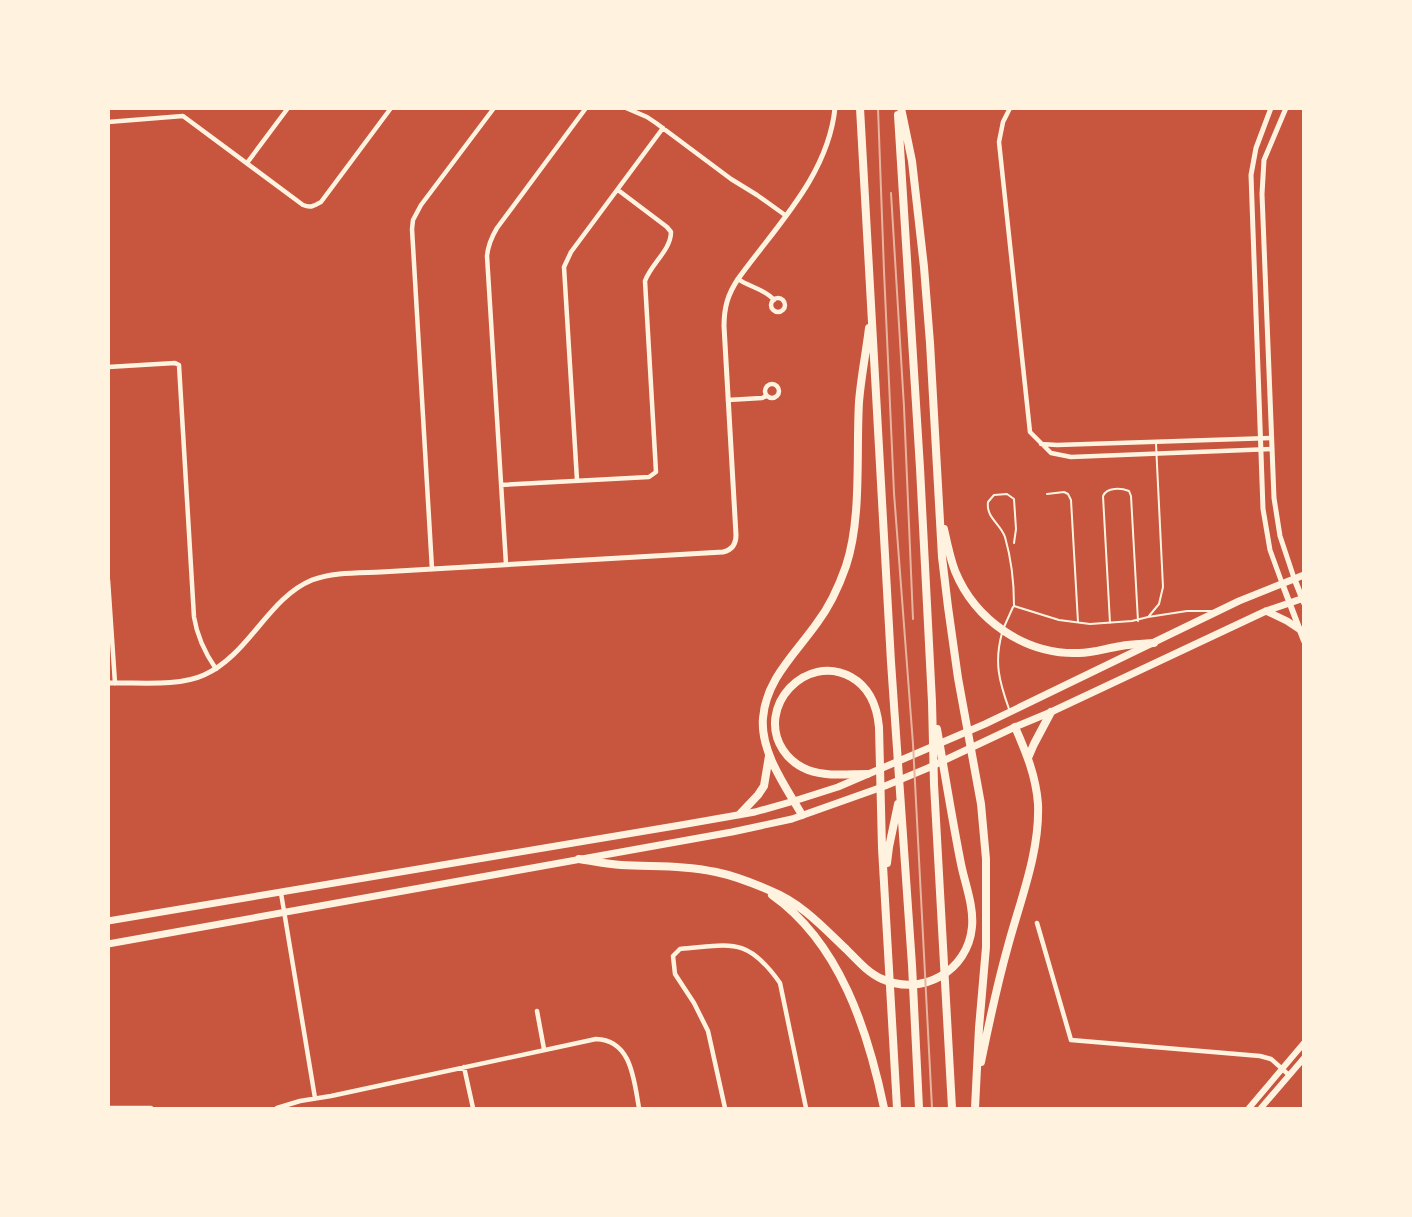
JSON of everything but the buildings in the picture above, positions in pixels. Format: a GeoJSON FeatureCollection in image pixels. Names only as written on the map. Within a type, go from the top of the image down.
{"type":"FeatureCollection","features":[{"type":"Feature","properties":{"kind":"highway"},"geometry":{"type":"LineString","coordinates":[[860,108],[919,1108]]}},
{"type":"Feature","properties":{"kind":"highway"},"geometry":{"type":"LineString","coordinates":[[900,108],[912,161],[924,267],[942,556],[983,826],[987,890],[986,947],[975,1108]]}},
{"type":"Feature","properties":{"kind":"highway"},"geometry":{"type":"LineString","coordinates":[[900,108],[935,731],[934,778],[952,1108]]}},
{"type":"Feature","properties":{"kind":"highway"},"geometry":{"type":"LineString","coordinates":[[802,815],[769,756],[762,725],[764,709],[777,676],[827,609],[840,582],[852,543],[859,400],[872,306]]}},
{"type":"Feature","properties":{"kind":"highway"},"geometry":{"type":"LineString","coordinates":[[938,493],[956,572],[972,601],[994,624],[1013,637],[1037,647],[1069,653],[1154,643]]}},
{"type":"Feature","properties":{"kind":"highway"},"geometry":{"type":"LineString","coordinates":[[867,774],[823,774],[806,769],[793,761],[782,749],[775,731],[775,718],[781,698],[794,682],[813,673],[835,671],[855,679],[866,690],[876,710],[879,727],[882,848],[897,1108]]}},
{"type":"Feature","properties":{"kind":"highway"},"geometry":{"type":"LineString","coordinates":[[1028,758],[1051,712]]}},
{"type":"Feature","properties":{"kind":"highway"},"geometry":{"type":"LineString","coordinates":[[976,1086],[1000,976],[1036,836],[1037,803],[1034,780],[1015,727]]}},
{"type":"Feature","properties":{"kind":"highway"},"geometry":{"type":"LineString","coordinates":[[579,859],[620,865],[704,869],[730,875],[784,897],[802,909],[877,977],[906,985],[922,984],[936,979],[950,969],[962,954],[972,926],[935,731]]}},
{"type":"Feature","properties":{"kind":"highway"},"geometry":{"type":"LineString","coordinates":[[740,814],[764,786],[769,756]]}},
{"type":"Feature","properties":{"kind":"highway"},"geometry":{"type":"LineString","coordinates":[[885,887],[889,847],[900,792]]}},
{"type":"Feature","properties":{"kind":"highway"},"geometry":{"type":"LineString","coordinates":[[755,884],[794,913],[827,953],[860,1023],[884,1108]]}},
{"type":"Feature","properties":{"kind":"main road"},"geometry":{"type":"LineString","coordinates":[[108,922],[434,865],[534,851],[740,814],[794,801],[838,787],[926,750],[1218,611],[1304,575]]}},
{"type":"Feature","properties":{"kind":"main road"},"geometry":{"type":"LineString","coordinates":[[108,944],[744,830],[802,815],[910,776],[1266,611],[1303,600],[1294,578]]}},
{"type":"Feature","properties":{"kind":"main road"},"geometry":{"type":"LineString","coordinates":[[1282,583],[1304,641]]}},
{"type":"Feature","properties":{"kind":"main road"},"geometry":{"type":"LineString","coordinates":[[1266,611],[1299,629]]}},
{"type":"Feature","properties":{"kind":"main road"},"geometry":{"type":"LineString","coordinates":[[1010,712],[1015,727]]}},
{"type":"Feature","properties":{"kind":"main road"},"geometry":{"type":"LineString","coordinates":[[1249,1108],[1304,1043]]}},
{"type":"Feature","properties":{"kind":"main road"},"geometry":{"type":"LineString","coordinates":[[1261,1108],[1303,1058]]}},
{"type":"Feature","properties":{"kind":"street"},"geometry":{"type":"LineString","coordinates":[[247,163],[288,108]]}},
{"type":"Feature","properties":{"kind":"street"},"geometry":{"type":"LineString","coordinates":[[108,122],[183,116],[308,207],[321,202],[390,108]]}},
{"type":"Feature","properties":{"kind":"street"},"geometry":{"type":"LineString","coordinates":[[432,569],[413,220],[421,205],[494,108]]}},
{"type":"Feature","properties":{"kind":"street"},"geometry":{"type":"LineString","coordinates":[[506,564],[488,247],[497,228],[586,108]]}},
{"type":"Feature","properties":{"kind":"street"},"geometry":{"type":"LineString","coordinates":[[626,108],[647,117],[785,215]]}},
{"type":"Feature","properties":{"kind":"street"},"geometry":{"type":"LineString","coordinates":[[108,580],[112,683],[185,680],[201,677],[216,669],[233,656],[285,598],[307,583],[324,576],[723,552],[730,549],[735,544],[736,535],[724,310],[738,279],[810,182],[821,162],[829,141],[835,108]]}},
{"type":"Feature","properties":{"kind":"street"},"geometry":{"type":"LineString","coordinates":[[1271,108],[1256,148],[1251,174],[1264,519],[1270,550],[1282,583]]}},
{"type":"Feature","properties":{"kind":"street"},"geometry":{"type":"LineString","coordinates":[[1286,108],[1267,150],[1262,169],[1262,194],[1275,512],[1294,578]]}},
{"type":"Feature","properties":{"kind":"street"},"geometry":{"type":"LineString","coordinates":[[1010,110],[999,142],[1030,432],[1051,453],[1070,457],[1272,449]]}},
{"type":"Feature","properties":{"kind":"street"},"geometry":{"type":"LineString","coordinates":[[183,116],[187,111]]}},
{"type":"Feature","properties":{"kind":"street"},"geometry":{"type":"LineString","coordinates":[[577,480],[564,267],[571,252],[663,128]]}},
{"type":"Feature","properties":{"kind":"street"},"geometry":{"type":"LineString","coordinates":[[501,485],[649,477],[656,472],[645,281],[651,267],[669,243],[671,232],[618,190]]}},
{"type":"Feature","properties":{"kind":"street"},"geometry":{"type":"LineString","coordinates":[[738,279],[769,294],[774,300]]}},
{"type":"Feature","properties":{"kind":"street"},"geometry":{"type":"LineString","coordinates":[[108,367],[175,363],[179,366],[194,617],[201,642],[216,669]]}},
{"type":"Feature","properties":{"kind":"street"},"geometry":{"type":"LineString","coordinates":[[728,400],[767,396]]}},
{"type":"Feature","properties":{"kind":"street"},"geometry":{"type":"LineString","coordinates":[[1041,444],[1057,446],[1271,438]]}},
{"type":"Feature","properties":{"kind":"street"},"geometry":{"type":"LineString","coordinates":[[281,893],[315,1098]]}},
{"type":"Feature","properties":{"kind":"street"},"geometry":{"type":"LineString","coordinates":[[1037,923],[1071,1040],[1260,1056],[1271,1059],[1289,1075]]}},
{"type":"Feature","properties":{"kind":"street"},"geometry":{"type":"LineString","coordinates":[[725,1108],[708,1031],[675,974],[673,956],[680,948],[734,945],[749,950],[769,968],[780,984],[806,1108]]}},
{"type":"Feature","properties":{"kind":"street"},"geometry":{"type":"LineString","coordinates":[[537,1011],[544,1049]]}},
{"type":"Feature","properties":{"kind":"street"},"geometry":{"type":"LineString","coordinates":[[277,1108],[596,1039],[616,1044],[624,1051],[639,1108]]}},
{"type":"Feature","properties":{"kind":"street"},"geometry":{"type":"LineString","coordinates":[[464,1067],[473,1108]]}},
{"type":"Feature","properties":{"kind":"street"},"geometry":{"type":"LineString","coordinates":[[108,1108],[151,1108]]}},
{"type":"Feature","properties":{"kind":"lane"},"geometry":{"type":"LineString","coordinates":[[1149,617],[1162,598],[1163,587],[1156,442]]}},
{"type":"Feature","properties":{"kind":"lane"},"geometry":{"type":"LineString","coordinates":[[1110,623],[1102,496],[1108,490],[1124,489],[1129,491],[1131,496],[1138,621]]}},
{"type":"Feature","properties":{"kind":"lane"},"geometry":{"type":"LineString","coordinates":[[1046,494],[1064,492],[1072,500],[1078,623]]}},
{"type":"Feature","properties":{"kind":"lane"},"geometry":{"type":"LineString","coordinates":[[1010,712],[1000,679],[998,659],[1002,635],[1014,606],[1010,562],[1003,531],[988,511],[988,502],[994,495],[1007,494],[1014,499],[1014,543]]}},
{"type":"Feature","properties":{"kind":"lane"},"geometry":{"type":"LineString","coordinates":[[1014,606],[1047,617],[1078,623],[1138,621],[1187,611],[1218,611]]}},
{"type":"Feature","properties":{"kind":"tram line"},"geometry":{"type":"LineString","coordinates":[[878,108],[894,493],[913,744],[932,1108]]}},
{"type":"Feature","properties":{"kind":"tram line"},"geometry":{"type":"LineString","coordinates":[[891,193],[913,619]]}}]}
